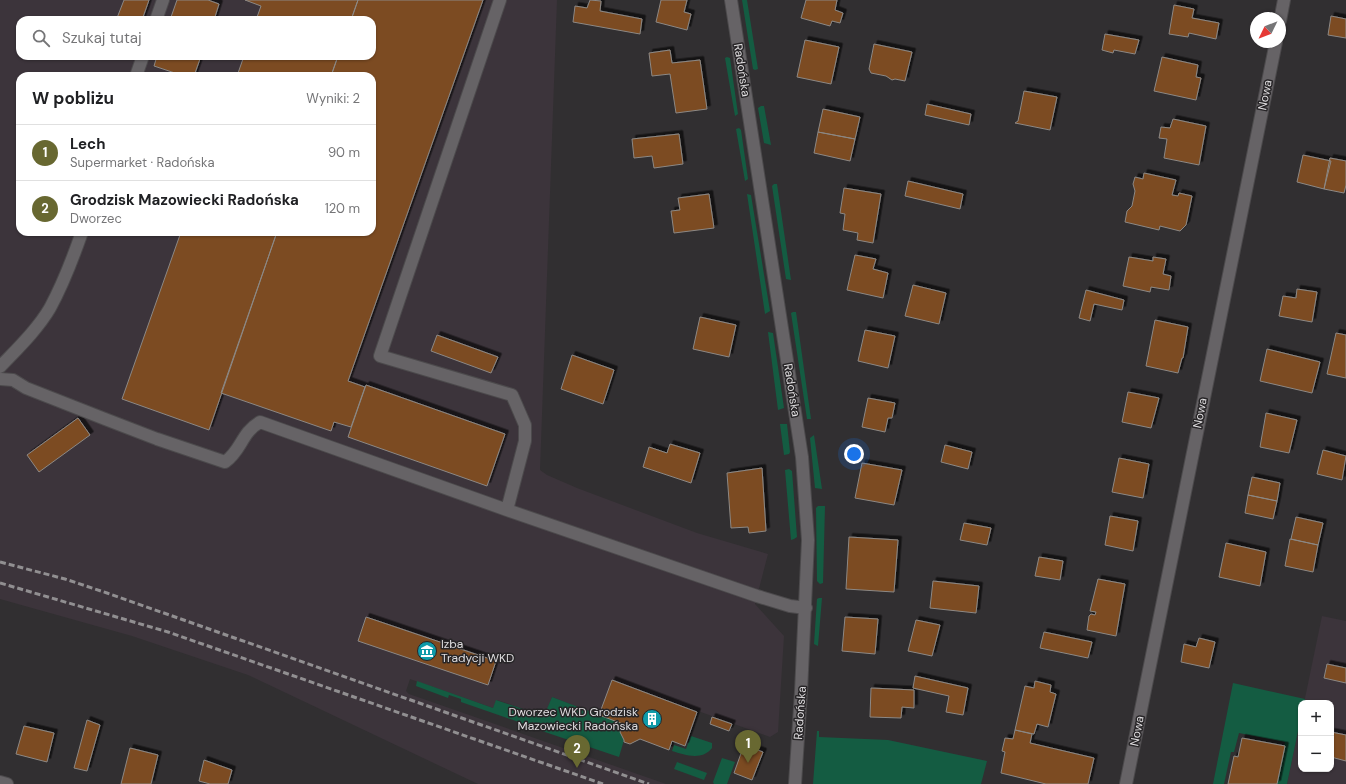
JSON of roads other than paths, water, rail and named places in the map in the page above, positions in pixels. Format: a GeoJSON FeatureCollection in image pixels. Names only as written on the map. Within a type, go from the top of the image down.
{"type":"FeatureCollection","features":[{"type":"Feature","properties":{"kind":"street"},"geometry":{"type":"LineString","coordinates":[[157,16],[163,0]]}},
{"type":"Feature","properties":{"kind":"street"},"geometry":{"type":"LineString","coordinates":[[500,0],[380,356],[512,395],[525,424],[526,441],[507,510]]}},
{"type":"Feature","properties":{"kind":"street","name":"Radońska"},"geometry":{"type":"LineString","coordinates":[[731,0],[802,457],[808,540],[806,608],[795,784]]}},
{"type":"Feature","properties":{"kind":"street"},"geometry":{"type":"LineString","coordinates":[[1282,12],[1284,0]]}},
{"type":"Feature","properties":{"kind":"street","name":"Nowa"},"geometry":{"type":"LineString","coordinates":[[1126,784],[1275,48]]}},
{"type":"Feature","properties":{"kind":"street"},"geometry":{"type":"LineString","coordinates":[[137,72],[142,60]]}},
{"type":"Feature","properties":{"kind":"street"},"geometry":{"type":"LineString","coordinates":[[0,367],[20,346],[49,309],[71,262],[81,236]]}},
{"type":"Feature","properties":{"kind":"street"},"geometry":{"type":"LineString","coordinates":[[0,379],[13,380],[26,388],[105,419],[225,462],[232,457],[250,427],[260,422],[507,510],[757,596],[790,606],[806,608]]}},
{"type":"Feature","properties":{"kind":"street"},"geometry":{"type":"LineString","coordinates":[[0,782],[7,784]]}},
{"type":"Feature","properties":{"kind":"railway"},"geometry":{"type":"LineString","coordinates":[[0,562],[65,579],[107,593],[649,784]]}},
{"type":"Feature","properties":{"kind":"railway"},"geometry":{"type":"LineString","coordinates":[[0,583],[168,632],[603,784]]}},
{"type":"Feature","properties":{"kind":"place","name":"Izba Tradycji WKD"},"geometry":{"type":"Point","coordinates":[427,651]}},
{"type":"Feature","properties":{"kind":"place","name":"Dworzec WKD Grodzisk Mazowiecki Radońska"},"geometry":{"type":"Point","coordinates":[652,719]}},
{"type":"Feature","properties":{"kind":"place","name":"Lech"},"geometry":{"type":"Point","coordinates":[748,763]}},
{"type":"Feature","properties":{"kind":"place","name":"Grodzisk Mazowiecki Radońska"},"geometry":{"type":"Point","coordinates":[577,768]}}]}
